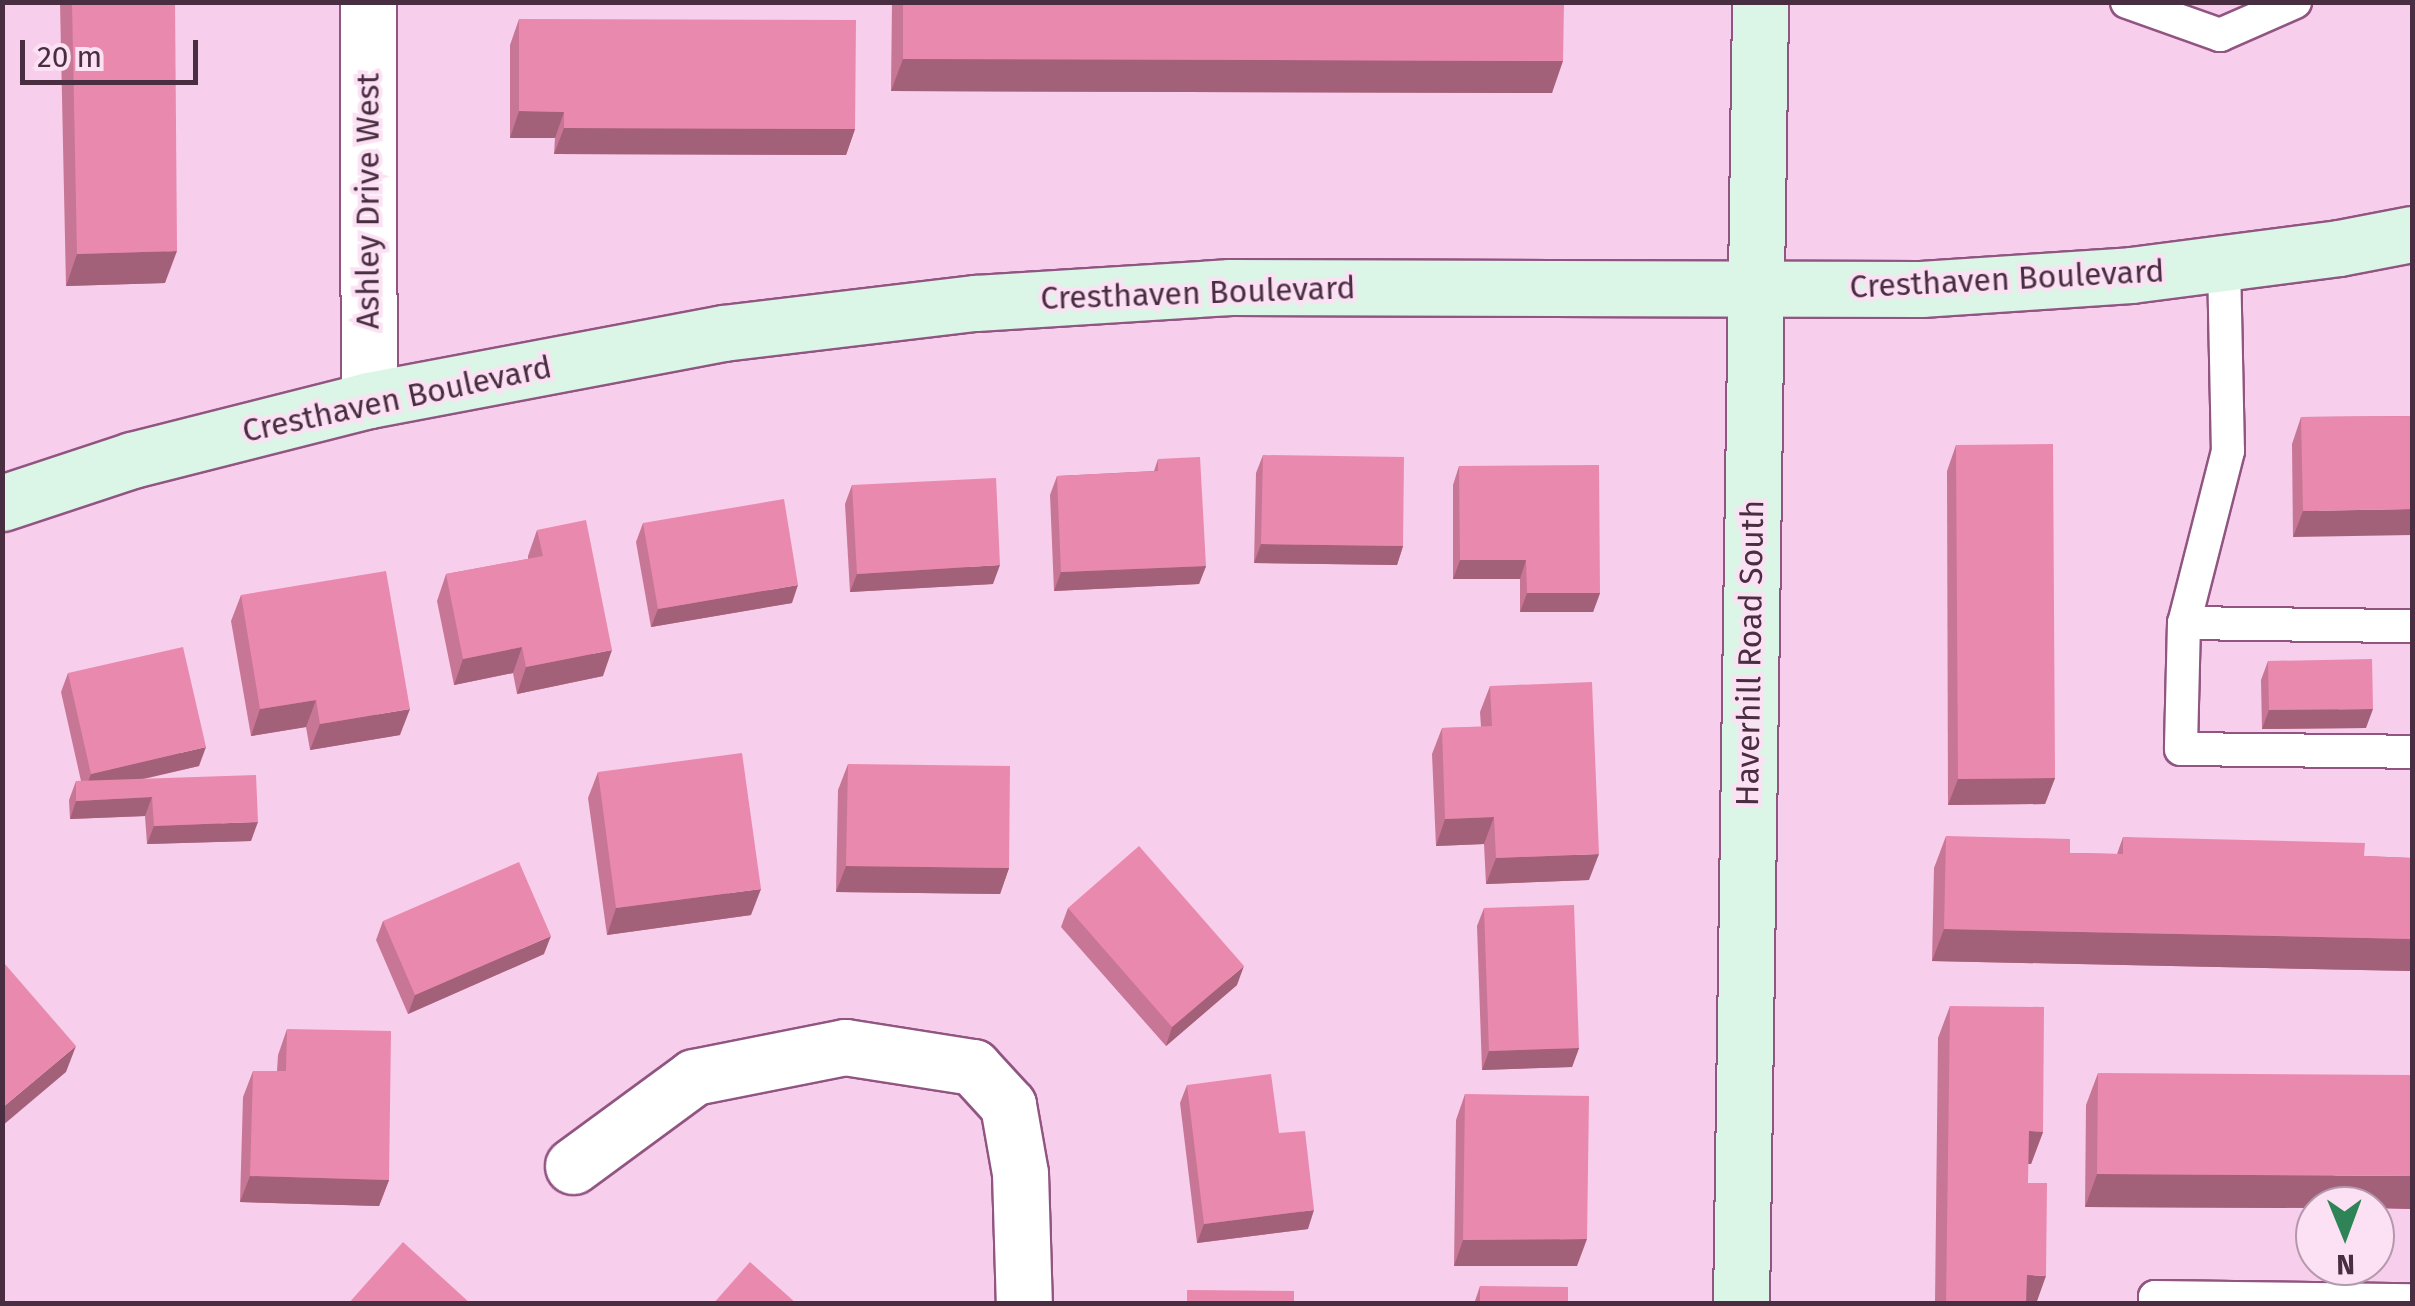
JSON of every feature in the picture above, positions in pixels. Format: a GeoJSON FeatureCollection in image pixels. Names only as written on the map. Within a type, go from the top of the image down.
{"type":"FeatureCollection","features":[{"type":"Feature","properties":{"kind":"street","name":"Ashley Drive West"},"geometry":{"type":"LineString","coordinates":[[368,2],[368,400]]}},
{"type":"Feature","properties":{"kind":"street","name":"Haverhill Road South"},"geometry":{"type":"LineString","coordinates":[[1740,1304],[1760,2]]}},
{"type":"Feature","properties":{"kind":"street","name":"Cresthaven Boulevard"},"geometry":{"type":"LineString","coordinates":[[2,503],[132,460],[368,400],[723,333],[976,303],[1230,287],[1920,289],[2130,275],[2412,234]]}},
{"type":"Feature","properties":{"kind":"street"},"geometry":{"type":"LineString","coordinates":[[573,1166],[694,1076],[845,1048],[973,1067],[1008,1106],[1020,1173],[1024,1304]]}},
{"type":"Feature","properties":{"kind":"lane"},"geometry":{"type":"LineString","coordinates":[[2127,2],[2220,35],[2295,2]]}},
{"type":"Feature","properties":{"kind":"lane"},"geometry":{"type":"LineString","coordinates":[[2224,263],[2228,452],[2184,623],[2181,749],[2412,752]]}},
{"type":"Feature","properties":{"kind":"lane"},"geometry":{"type":"LineString","coordinates":[[2184,623],[2412,626]]}},
{"type":"Feature","properties":{"kind":"lane"},"geometry":{"type":"LineString","coordinates":[[2156,1304],[2156,1297],[2412,1300]]}},
{"type":"Feature","properties":{"kind":"building"},"geometry":{"type":"Polygon","coordinates":[[[72,2],[175,2],[177,251],[77,254],[72,2]]]}},
{"type":"Feature","properties":{"kind":"building"},"geometry":{"type":"Polygon","coordinates":[[[903,2],[1564,2],[1563,61],[903,59],[903,2]]]}},
{"type":"Feature","properties":{"kind":"building"},"geometry":{"type":"Polygon","coordinates":[[[519,19],[856,20],[855,129],[564,128],[564,112],[519,111],[519,19]]]}},
{"type":"Feature","properties":{"kind":"building"},"geometry":{"type":"Polygon","coordinates":[[[2412,416],[2412,509],[2303,511],[2301,417],[2412,416]]]}},
{"type":"Feature","properties":{"kind":"building"},"geometry":{"type":"Polygon","coordinates":[[[2053,444],[2055,778],[1958,779],[1956,445],[2053,444]]]}},
{"type":"Feature","properties":{"kind":"building"},"geometry":{"type":"Polygon","coordinates":[[[1263,455],[1404,457],[1403,546],[1261,544],[1263,455]]]}},
{"type":"Feature","properties":{"kind":"building"},"geometry":{"type":"Polygon","coordinates":[[[1200,457],[1206,566],[1061,572],[1057,476],[1158,471],[1158,459],[1200,457]]]}},
{"type":"Feature","properties":{"kind":"building"},"geometry":{"type":"Polygon","coordinates":[[[1599,465],[1600,593],[1527,593],[1526,560],[1460,560],[1459,466],[1599,465]]]}},
{"type":"Feature","properties":{"kind":"building"},"geometry":{"type":"Polygon","coordinates":[[[996,478],[1000,565],[857,574],[852,485],[996,478]]]}},
{"type":"Feature","properties":{"kind":"building"},"geometry":{"type":"Polygon","coordinates":[[[784,499],[798,585],[658,609],[643,523],[784,499]]]}},
{"type":"Feature","properties":{"kind":"building"},"geometry":{"type":"Polygon","coordinates":[[[586,520],[612,650],[526,667],[522,647],[463,659],[446,574],[543,556],[537,530],[586,520]]]}},
{"type":"Feature","properties":{"kind":"building"},"geometry":{"type":"Polygon","coordinates":[[[386,571],[410,709],[320,724],[316,700],[260,709],[241,595],[386,571]]]}},
{"type":"Feature","properties":{"kind":"building"},"geometry":{"type":"Polygon","coordinates":[[[183,647],[206,747],[91,774],[68,673],[183,647]]]}},
{"type":"Feature","properties":{"kind":"building"},"geometry":{"type":"Polygon","coordinates":[[[2372,659],[2373,709],[2269,710],[2268,661],[2372,659]]]}},
{"type":"Feature","properties":{"kind":"building"},"geometry":{"type":"Polygon","coordinates":[[[1592,682],[1599,854],[1496,858],[1494,817],[1445,819],[1442,728],[1492,726],[1490,686],[1592,682]]]}},
{"type":"Feature","properties":{"kind":"building"},"geometry":{"type":"Polygon","coordinates":[[[742,753],[761,889],[616,908],[598,772],[742,753]]]}},
{"type":"Feature","properties":{"kind":"building"},"geometry":{"type":"Polygon","coordinates":[[[848,764],[1010,766],[1009,868],[846,866],[848,764]]]}},
{"type":"Feature","properties":{"kind":"building"},"geometry":{"type":"Polygon","coordinates":[[[256,775],[258,822],[154,826],[152,797],[76,801],[76,781],[256,775]]]}},
{"type":"Feature","properties":{"kind":"building"},"geometry":{"type":"Polygon","coordinates":[[[1946,836],[2070,839],[2070,853],[2123,854],[2123,837],[2365,843],[2364,856],[2412,858],[2412,939],[1944,929],[1946,836]]]}},
{"type":"Feature","properties":{"kind":"building"},"geometry":{"type":"Polygon","coordinates":[[[1139,846],[1244,966],[1172,1027],[1068,908],[1139,846]]]}},
{"type":"Feature","properties":{"kind":"building"},"geometry":{"type":"Polygon","coordinates":[[[519,862],[551,936],[415,995],[383,921],[519,862]]]}},
{"type":"Feature","properties":{"kind":"building"},"geometry":{"type":"Polygon","coordinates":[[[1574,905],[1579,1048],[1489,1051],[1484,908],[1574,905]]]}},
{"type":"Feature","properties":{"kind":"building"},"geometry":{"type":"Polygon","coordinates":[[[2,965],[76,1046],[2,1108],[2,965]]]}},
{"type":"Feature","properties":{"kind":"building"},"geometry":{"type":"Polygon","coordinates":[[[1950,1006],[2044,1007],[2043,1132],[2029,1131],[2028,1183],[2047,1183],[2046,1276],[2027,1275],[2026,1304],[1946,1304],[1950,1006]]]}},
{"type":"Feature","properties":{"kind":"building"},"geometry":{"type":"Polygon","coordinates":[[[287,1029],[391,1031],[389,1180],[250,1176],[253,1071],[286,1071],[287,1029]]]}},
{"type":"Feature","properties":{"kind":"building"},"geometry":{"type":"Polygon","coordinates":[[[2098,1073],[2412,1075],[2412,1176],[2097,1174],[2098,1073]]]}},
{"type":"Feature","properties":{"kind":"building"},"geometry":{"type":"Polygon","coordinates":[[[1271,1074],[1279,1133],[1305,1131],[1314,1210],[1204,1224],[1187,1085],[1271,1074]]]}},
{"type":"Feature","properties":{"kind":"building"},"geometry":{"type":"Polygon","coordinates":[[[1465,1094],[1589,1096],[1587,1239],[1463,1240],[1465,1094]]]}},
{"type":"Feature","properties":{"kind":"building"},"geometry":{"type":"Polygon","coordinates":[[[403,1242],[471,1304],[348,1304],[403,1242]]]}},
{"type":"Feature","properties":{"kind":"building"},"geometry":{"type":"Polygon","coordinates":[[[750,1262],[797,1304],[713,1304],[750,1262]]]}},
{"type":"Feature","properties":{"kind":"building"},"geometry":{"type":"Polygon","coordinates":[[[1480,1286],[1568,1287],[1568,1304],[1480,1304],[1480,1286]]]}},
{"type":"Feature","properties":{"kind":"building"},"geometry":{"type":"Polygon","coordinates":[[[1187,1290],[1294,1291],[1294,1304],[1187,1304],[1187,1290]]]}}]}
